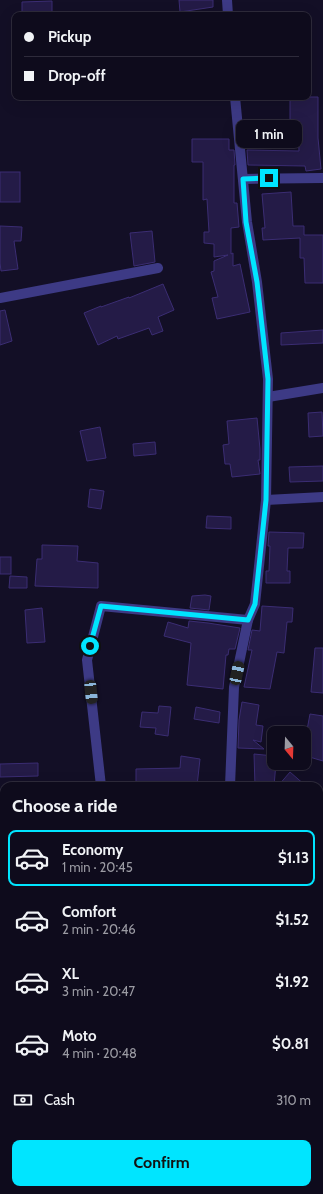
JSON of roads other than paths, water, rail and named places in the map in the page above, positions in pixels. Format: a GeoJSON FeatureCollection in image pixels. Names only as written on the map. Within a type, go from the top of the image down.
{"type":"FeatureCollection","features":[{"type":"Feature","properties":{"kind":"street"},"geometry":{"type":"LineString","coordinates":[[227,0],[228,12]]}},
{"type":"Feature","properties":{"kind":"street"},"geometry":{"type":"LineString","coordinates":[[230,782],[234,687],[248,620],[255,604],[266,500],[268,397],[268,379],[258,290],[246,222],[235,100]]}},
{"type":"Feature","properties":{"kind":"street"},"geometry":{"type":"LineString","coordinates":[[243,179],[323,178]]}},
{"type":"Feature","properties":{"kind":"street"},"geometry":{"type":"LineString","coordinates":[[0,298],[158,268]]}},
{"type":"Feature","properties":{"kind":"street"},"geometry":{"type":"LineString","coordinates":[[268,397],[323,388]]}},
{"type":"Feature","properties":{"kind":"street"},"geometry":{"type":"LineString","coordinates":[[266,500],[323,497]]}},
{"type":"Feature","properties":{"kind":"street"},"geometry":{"type":"LineString","coordinates":[[101,782],[87,660],[101,606],[248,620]]}}]}
